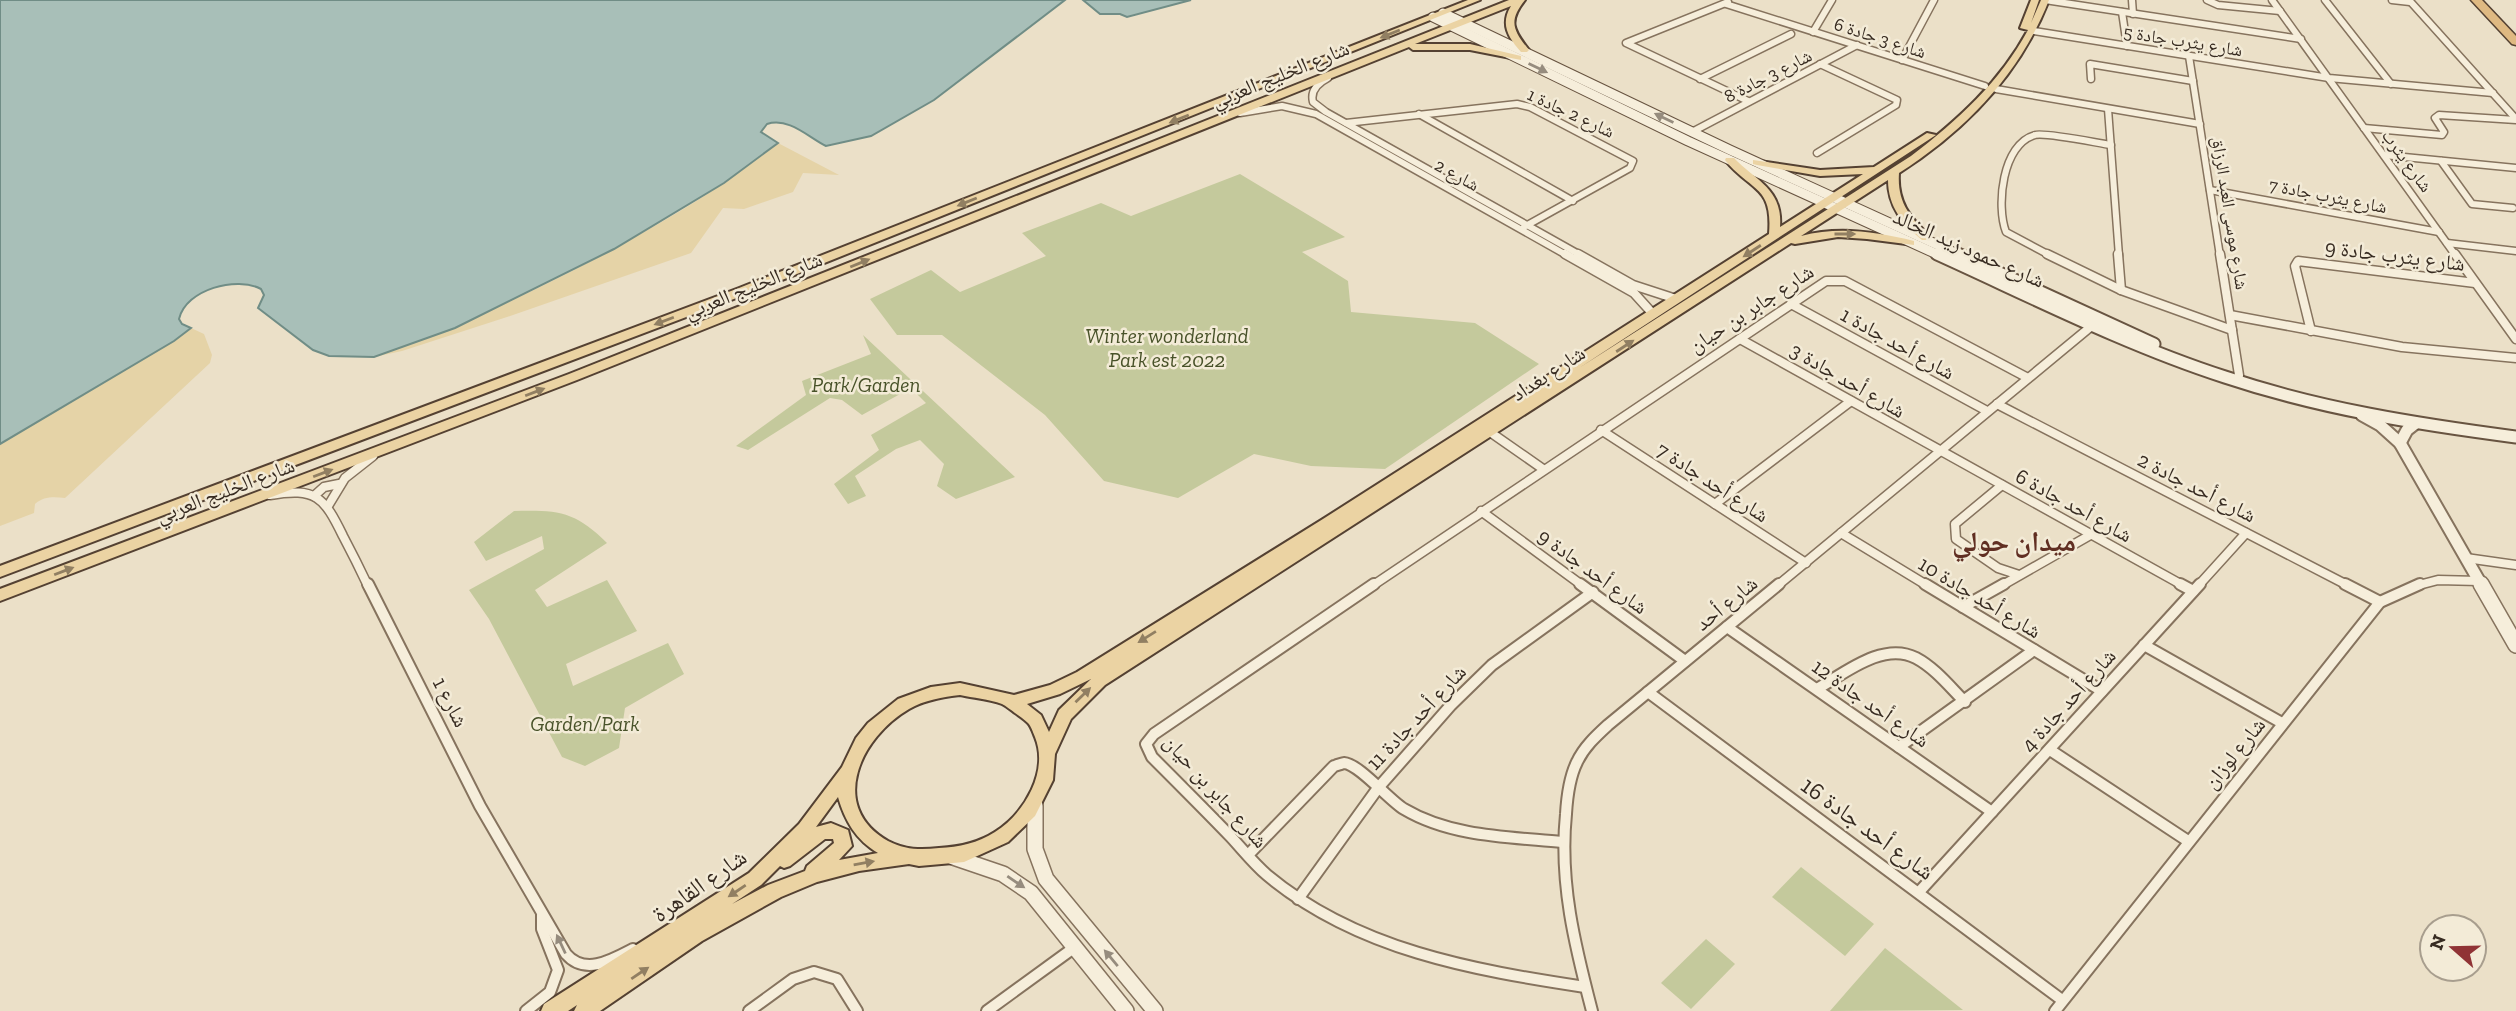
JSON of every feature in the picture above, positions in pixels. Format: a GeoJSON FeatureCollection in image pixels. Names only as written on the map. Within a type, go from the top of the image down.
{"type":"FeatureCollection","features":[{"type":"Feature","properties":{"kind":"highway"},"geometry":{"type":"LineString","coordinates":[[2476,0],[2516,42]]}},
{"type":"Feature","properties":{"kind":"highway"},"geometry":{"type":"LineString","coordinates":[[2490,0],[2516,26]]}},
{"type":"Feature","properties":{"kind":"highway"},"geometry":{"type":"LineString","coordinates":[[2500,25],[2516,26]]}},
{"type":"Feature","properties":{"kind":"main road","name":"شارع الخليج العربي"},"geometry":{"type":"LineString","coordinates":[[0,572],[743,291],[1476,0]]}},
{"type":"Feature","properties":{"kind":"main road","name":"شارع الخليج العربي"},"geometry":{"type":"LineString","coordinates":[[0,595],[384,450],[1519,0]]}},
{"type":"Feature","properties":{"kind":"main road"},"geometry":{"type":"LineString","coordinates":[[1519,0],[1509,16],[1508,27],[1521,54]]}},
{"type":"Feature","properties":{"kind":"main road","name":"شارع بغداد"},"geometry":{"type":"LineString","coordinates":[[1990,87],[2020,39],[2035,0]]}},
{"type":"Feature","properties":{"kind":"main road","name":"شارع بغداد"},"geometry":{"type":"LineString","coordinates":[[1048,752],[1065,715],[1079,698],[1099,681],[1490,432],[1777,241],[1944,136],[1990,87],[2034,31],[2045,0]]}},
{"type":"Feature","properties":{"kind":"main road","name":"شارع حمود زيد الخالد"},"geometry":{"type":"LineString","coordinates":[[1438,15],[1757,162],[1910,243],[2161,347],[2286,389],[2367,408],[2516,430]]}},
{"type":"Feature","properties":{"kind":"main road"},"geometry":{"type":"LineString","coordinates":[[1394,50],[1418,46],[1469,47],[1521,54]]}},
{"type":"Feature","properties":{"kind":"main road","name":"شارع حمود زيد الخالد"},"geometry":{"type":"LineString","coordinates":[[1521,54],[1730,160],[1926,238],[2190,366],[2265,390],[2362,415],[2516,438]]}},
{"type":"Feature","properties":{"kind":"main road"},"geometry":{"type":"LineString","coordinates":[[1730,160],[1760,185],[1772,200],[1777,217],[1777,241],[1843,234],[1882,237],[1910,243]]}},
{"type":"Feature","properties":{"kind":"main road"},"geometry":{"type":"LineString","coordinates":[[1757,162],[1820,173],[1888,170],[1896,205],[1926,238]]}},
{"type":"Feature","properties":{"kind":"main road","name":"شارع بغداد"},"geometry":{"type":"LineString","coordinates":[[1013,702],[1048,692],[1083,676],[1339,516],[1676,299],[1777,241]]}},
{"type":"Feature","properties":{"kind":"main road"},"geometry":{"type":"LineString","coordinates":[[2362,415],[2380,425],[2400,443],[2516,645]]}},
{"type":"Feature","properties":{"kind":"main road"},"geometry":{"type":"LineString","coordinates":[[2400,443],[2407,430],[2416,423]]}},
{"type":"Feature","properties":{"kind":"main road"},"geometry":{"type":"LineString","coordinates":[[960,689],[988,692],[1013,702],[1033,718],[1040,728],[1048,752],[1046,778],[1035,804],[1014,828],[978,849],[953,857],[916,858],[889,850],[867,836],[859,827],[848,805],[848,769],[859,744],[890,713],[916,699],[960,689]]}},
{"type":"Feature","properties":{"kind":"main road","name":"شارع القاهرة"},"geometry":{"type":"LineString","coordinates":[[551,1011],[685,926],[767,868],[805,829],[848,769]]}},
{"type":"Feature","properties":{"kind":"main road"},"geometry":{"type":"LineString","coordinates":[[1035,804],[1035,849],[1046,878],[1154,1011]]}},
{"type":"Feature","properties":{"kind":"main road"},"geometry":{"type":"LineString","coordinates":[[767,868],[788,858],[819,834],[838,831],[844,840],[839,851],[806,877]]}},
{"type":"Feature","properties":{"kind":"main road","name":"شارع القاهرة"},"geometry":{"type":"LineString","coordinates":[[584,1011],[724,917],[765,895],[806,877],[862,863],[916,858]]}},
{"type":"Feature","properties":{"kind":"street"},"geometry":{"type":"LineString","coordinates":[[1813,32],[1832,0]]}},
{"type":"Feature","properties":{"kind":"street"},"geometry":{"type":"LineString","coordinates":[[1902,60],[1934,0]]}},
{"type":"Feature","properties":{"kind":"street"},"geometry":{"type":"LineString","coordinates":[[2045,0],[2301,39]]}},
{"type":"Feature","properties":{"kind":"street"},"geometry":{"type":"LineString","coordinates":[[2132,0],[2133,14]]}},
{"type":"Feature","properties":{"kind":"street"},"geometry":{"type":"LineString","coordinates":[[2207,0],[2218,5],[2280,11]]}},
{"type":"Feature","properties":{"kind":"street","name":"شارع يثرب"},"geometry":{"type":"LineString","coordinates":[[2272,0],[2516,340]]}},
{"type":"Feature","properties":{"kind":"street"},"geometry":{"type":"LineString","coordinates":[[2326,0],[2391,84]]}},
{"type":"Feature","properties":{"kind":"street"},"geometry":{"type":"LineString","coordinates":[[2392,0],[2410,1],[2516,119]]}},
{"type":"Feature","properties":{"kind":"street"},"geometry":{"type":"LineString","coordinates":[[1728,2],[1626,43],[1748,101]]}},
{"type":"Feature","properties":{"kind":"street","name":"شارع 3 جادة 6"},"geometry":{"type":"LineString","coordinates":[[1728,2],[1813,32],[1990,87],[2200,124]]}},
{"type":"Feature","properties":{"kind":"street"},"geometry":{"type":"LineString","coordinates":[[2122,12],[2127,46]]}},
{"type":"Feature","properties":{"kind":"street","name":"شارع يثرب جادة 5"},"geometry":{"type":"LineString","coordinates":[[2034,31],[2329,79],[2493,93]]}},
{"type":"Feature","properties":{"kind":"street"},"geometry":{"type":"LineString","coordinates":[[1700,79],[1791,34]]}},
{"type":"Feature","properties":{"kind":"street","name":"شارع 3 جادة 8"},"geometry":{"type":"LineString","coordinates":[[1692,132],[1857,45]]}},
{"type":"Feature","properties":{"kind":"street","name":"شارع موسى العبد الرزاق"},"geometry":{"type":"LineString","coordinates":[[2189,56],[2239,375]]}},
{"type":"Feature","properties":{"kind":"street"},"geometry":{"type":"LineString","coordinates":[[1818,153],[1896,105],[1897,100],[1820,64]]}},
{"type":"Feature","properties":{"kind":"street"},"geometry":{"type":"LineString","coordinates":[[2091,79],[2090,64],[2193,80]]}},
{"type":"Feature","properties":{"kind":"street","name":"شارع 2"},"geometry":{"type":"LineString","coordinates":[[1341,70],[1316,86],[1311,98],[1319,108],[1634,293],[1654,314]]}},
{"type":"Feature","properties":{"kind":"street","name":"شارع 2 جادة 1"},"geometry":{"type":"LineString","coordinates":[[1347,126],[1418,114],[1508,104],[1522,105],[1633,161],[1630,168],[1524,227]]}},
{"type":"Feature","properties":{"kind":"street","name":"شارع 2"},"geometry":{"type":"LineString","coordinates":[[1231,114],[1270,106],[1293,107],[1347,126]]}},
{"type":"Feature","properties":{"kind":"street"},"geometry":{"type":"LineString","coordinates":[[2108,109],[2121,290]]}},
{"type":"Feature","properties":{"kind":"street"},"geometry":{"type":"LineString","coordinates":[[1418,114],[1573,201]]}},
{"type":"Feature","properties":{"kind":"street"},"geometry":{"type":"LineString","coordinates":[[2364,128],[2442,135],[2444,132],[2435,118],[2439,115],[2516,119]]}},
{"type":"Feature","properties":{"kind":"street"},"geometry":{"type":"LineString","coordinates":[[2111,145],[2042,134],[2031,136],[2013,150],[2007,160],[2003,224],[2006,232],[2121,290],[2232,330]]}},
{"type":"Feature","properties":{"kind":"street"},"geometry":{"type":"LineString","coordinates":[[2384,156],[2516,168]]}},
{"type":"Feature","properties":{"kind":"street"},"geometry":{"type":"LineString","coordinates":[[2441,161],[2472,204],[2513,208]]}},
{"type":"Feature","properties":{"kind":"street","name":"شارع يثرب جادة 7"},"geometry":{"type":"LineString","coordinates":[[2210,190],[2439,232]]}},
{"type":"Feature","properties":{"kind":"street","name":"شارع 2"},"geometry":{"type":"LineString","coordinates":[[1524,227],[1641,289],[1676,299]]}},
{"type":"Feature","properties":{"kind":"street"},"geometry":{"type":"LineString","coordinates":[[2447,243],[2516,251]]}},
{"type":"Feature","properties":{"kind":"street","name":"شارع يثرب جادة 9"},"geometry":{"type":"LineString","coordinates":[[2311,331],[2295,266],[2298,261],[2475,283]]}},
{"type":"Feature","properties":{"kind":"street","name":"شارع جابر بن حيان"},"geometry":{"type":"LineString","coordinates":[[1586,987],[1481,972],[1385,944],[1298,899],[1266,875],[1152,757],[1146,744],[1154,734],[1481,511],[1826,281],[1845,281],[2028,378]]}},
{"type":"Feature","properties":{"kind":"street","name":"شارع أحد جادة 1"},"geometry":{"type":"LineString","coordinates":[[1791,304],[1987,411]]}},
{"type":"Feature","properties":{"kind":"street"},"geometry":{"type":"LineString","coordinates":[[2230,315],[2402,347],[2516,358]]}},
{"type":"Feature","properties":{"kind":"street","name":"شارع أحد"},"geometry":{"type":"LineString","coordinates":[[1591,1011],[1565,902],[1562,842],[1568,796],[1576,764],[1587,746],[1685,661],[2096,321]]}},
{"type":"Feature","properties":{"kind":"street","name":"شارع أحد جادة 3"},"geometry":{"type":"LineString","coordinates":[[1740,339],[1939,451]]}},
{"type":"Feature","properties":{"kind":"street"},"geometry":{"type":"LineString","coordinates":[[1715,504],[1851,401]]}},
{"type":"Feature","properties":{"kind":"street","name":"شارع أحد جادة 2"},"geometry":{"type":"LineString","coordinates":[[1997,404],[2380,602]]}},
{"type":"Feature","properties":{"kind":"street","name":"شارع أحد جادة 7"},"geometry":{"type":"LineString","coordinates":[[1601,430],[1806,563]]}},
{"type":"Feature","properties":{"kind":"street"},"geometry":{"type":"LineString","coordinates":[[1490,432],[1543,469]]}},
{"type":"Feature","properties":{"kind":"street"},"geometry":{"type":"LineString","coordinates":[[328,506],[340,484],[359,466],[384,450]]}},
{"type":"Feature","properties":{"kind":"street","name":"شارع أحد جادة 6"},"geometry":{"type":"LineString","coordinates":[[1939,451],[2193,591]]}},
{"type":"Feature","properties":{"kind":"street"},"geometry":{"type":"LineString","coordinates":[[251,500],[285,493],[314,496],[324,487],[340,484]]}},
{"type":"Feature","properties":{"kind":"street"},"geometry":{"type":"LineString","coordinates":[[2002,485],[1955,524],[1954,532],[1956,539],[1987,561],[2019,575]]}},
{"type":"Feature","properties":{"kind":"street","name":"شارع 1"},"geometry":{"type":"LineString","coordinates":[[314,496],[328,506],[480,806],[542,915],[551,924],[567,957],[577,963],[589,965],[609,961],[685,926]]}},
{"type":"Feature","properties":{"kind":"street","name":"شارع أحد جادة 9"},"geometry":{"type":"LineString","coordinates":[[1481,511],[1685,661]]}},
{"type":"Feature","properties":{"kind":"street","name":"شارع أحد جادة 10"},"geometry":{"type":"LineString","coordinates":[[1841,533],[2102,691]]}},
{"type":"Feature","properties":{"kind":"street","name":"شارع أحد جادة 4"},"geometry":{"type":"LineString","coordinates":[[1919,892],[2246,533]]}},
{"type":"Feature","properties":{"kind":"street"},"geometry":{"type":"LineString","coordinates":[[1963,607],[2092,534]]}},
{"type":"Feature","properties":{"kind":"street"},"geometry":{"type":"LineString","coordinates":[[2466,558],[2516,565]]}},
{"type":"Feature","properties":{"kind":"street","name":"شارع لوزان"},"geometry":{"type":"LineString","coordinates":[[2055,1011],[2380,602],[2427,579],[2446,577],[2479,581]]}},
{"type":"Feature","properties":{"kind":"street","name":"شارع أحد جادة 11"},"geometry":{"type":"LineString","coordinates":[[1298,899],[1378,788],[1451,705],[1492,664],[1593,592]]}},
{"type":"Feature","properties":{"kind":"street","name":"شارع أحد جادة 12"},"geometry":{"type":"LineString","coordinates":[[1727,627],[1992,812]]}},
{"type":"Feature","properties":{"kind":"street"},"geometry":{"type":"LineString","coordinates":[[2144,645],[2282,723]]}},
{"type":"Feature","properties":{"kind":"street"},"geometry":{"type":"LineString","coordinates":[[1899,747],[2034,650]]}},
{"type":"Feature","properties":{"kind":"street"},"geometry":{"type":"LineString","coordinates":[[1817,689],[1886,652],[1903,652],[1917,658],[1965,702]]}},
{"type":"Feature","properties":{"kind":"street","name":"شارع أحد جادة 16"},"geometry":{"type":"LineString","coordinates":[[1648,692],[2062,1000]]}},
{"type":"Feature","properties":{"kind":"street"},"geometry":{"type":"LineString","coordinates":[[2050,750],[2188,841]]}},
{"type":"Feature","properties":{"kind":"street"},"geometry":{"type":"LineString","coordinates":[[1248,855],[1334,766],[1344,763],[1354,767],[1407,811],[1438,824],[1469,832],[1562,842]]}},
{"type":"Feature","properties":{"kind":"street"},"geometry":{"type":"LineString","coordinates":[[953,857],[1003,874],[1023,886],[1126,1011]]}},
{"type":"Feature","properties":{"kind":"street","name":"شارع 1"},"geometry":{"type":"LineString","coordinates":[[526,1011],[550,992],[558,970],[542,929],[542,915]]}},
{"type":"Feature","properties":{"kind":"street"},"geometry":{"type":"LineString","coordinates":[[987,1011],[1075,947]]}},
{"type":"Feature","properties":{"kind":"street"},"geometry":{"type":"LineString","coordinates":[[749,1011],[793,979],[814,972],[837,979],[857,1011]]}},
{"type":"Feature","properties":{"kind":"green space","name":"Winter wonderland Park est 2022"},"geometry":{"type":"Polygon","coordinates":[[[1240,174],[1345,237],[1302,252],[1348,281],[1351,312],[1475,323],[1539,364],[1385,469],[1311,466],[1254,454],[1178,498],[1104,481],[1045,415],[942,335],[897,335],[870,299],[931,270],[960,292],[1046,256],[1022,233],[1101,203],[1131,216],[1240,174]]]}},
{"type":"Feature","properties":{"kind":"green space","name":"Park/Garden"},"geometry":{"type":"Polygon","coordinates":[[[863,335],[1015,477],[956,499],[937,486],[944,464],[920,440],[896,449],[855,476],[866,496],[848,504],[834,484],[879,450],[871,435],[926,403],[911,388],[862,415],[842,400],[830,398],[748,450],[736,446],[806,395],[802,381],[871,354],[863,335]]]}},
{"type":"Feature","properties":{"kind":"green space","name":"Garden/Park"},"geometry":{"type":"Polygon","coordinates":[[[514,511],[543,511],[565,515],[585,524],[607,543],[535,590],[547,607],[607,580],[637,631],[566,664],[573,686],[668,643],[684,674],[625,708],[619,748],[585,766],[562,757],[489,619],[469,590],[544,549],[542,536],[486,561],[474,542],[514,511]]]}},
{"type":"Feature","properties":{"kind":"green space"},"geometry":{"type":"Polygon","coordinates":[[[1801,867],[1874,924],[1845,956],[1772,897],[1801,867]]]}},
{"type":"Feature","properties":{"kind":"green space"},"geometry":{"type":"Polygon","coordinates":[[[1706,939],[1735,964],[1691,1009],[1661,983],[1706,939]]]}},
{"type":"Feature","properties":{"kind":"green space"},"geometry":{"type":"Polygon","coordinates":[[[1885,948],[1963,1010],[1830,1011],[1885,948]]]}},
{"type":"Feature","properties":{"kind":"sand"},"geometry":{"type":"Polygon","coordinates":[[[778,143],[839,175],[803,173],[793,192],[744,209],[723,208],[691,253],[507,317],[402,351],[374,357],[476,317],[601,256],[704,196],[778,143]]]}},
{"type":"Feature","properties":{"kind":"sand"},"geometry":{"type":"Polygon","coordinates":[[[191,328],[204,334],[212,355],[210,363],[65,498],[42,500],[35,504],[34,513],[0,526],[0,444],[174,341],[191,328]]]}},
{"type":"Feature","properties":{"kind":"water"},"geometry":{"type":"Polygon","coordinates":[[[0,0],[1065,0],[934,100],[871,136],[826,146],[783,123],[767,124],[761,132],[778,143],[724,183],[614,249],[455,328],[374,357],[329,356],[313,350],[258,308],[264,295],[261,289],[239,284],[214,288],[191,300],[184,309],[179,319],[182,324],[191,328],[174,341],[0,444],[0,0]]]}},
{"type":"Feature","properties":{"kind":"water"},"geometry":{"type":"Polygon","coordinates":[[[1083,0],[1191,0],[1127,17],[1120,14],[1100,14],[1083,0]]]}},
{"type":"Feature","properties":{"kind":"district","name":"ميدان حولي"},"geometry":{"type":"Point","coordinates":[2014,541]}}]}
